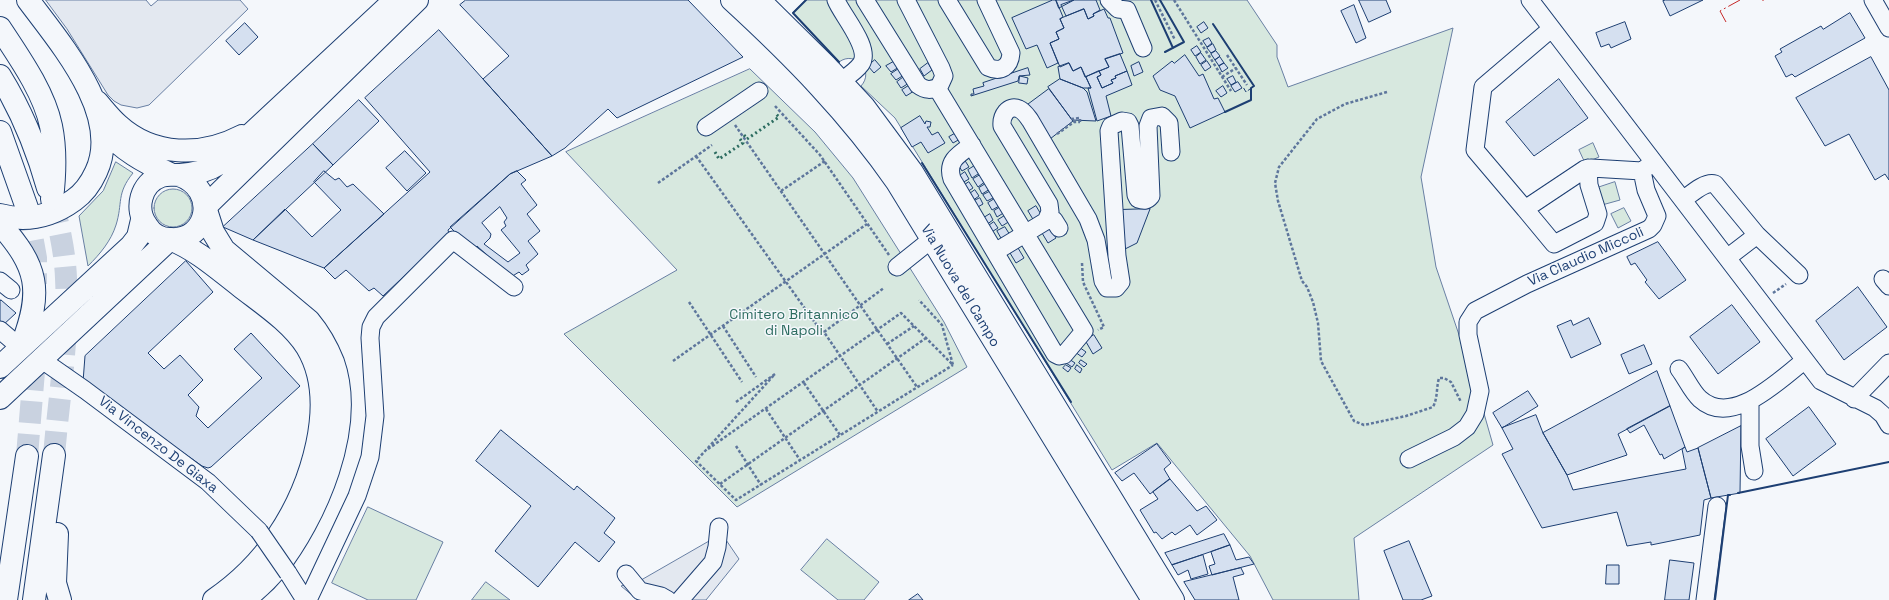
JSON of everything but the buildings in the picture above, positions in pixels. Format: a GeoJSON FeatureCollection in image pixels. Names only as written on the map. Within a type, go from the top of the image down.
{"type":"FeatureCollection","features":[{"type":"Feature","properties":{"kind":"main road"},"geometry":{"type":"LineString","coordinates":[[0,215],[26,218],[44,216],[62,209],[78,198],[92,182],[100,165],[103,147],[103,128],[99,113],[92,97],[79,72],[28,0]]}},
{"type":"Feature","properties":{"kind":"main road"},"geometry":{"type":"LineString","coordinates":[[0,367],[131,246],[138,236],[142,220],[140,202],[147,186],[161,176],[174,174],[195,174],[213,167],[228,156],[395,0]]}},
{"type":"Feature","properties":{"kind":"main road"},"geometry":{"type":"LineString","coordinates":[[0,398],[170,239],[187,236],[194,231],[200,224],[205,207],[417,0]]}},
{"type":"Feature","properties":{"kind":"main road","name":"Via Nuova del Campo"},"geometry":{"type":"LineString","coordinates":[[732,0],[768,33],[851,120],[888,170],[932,239],[1152,600]]}},
{"type":"Feature","properties":{"kind":"main road","name":"Via Nuova del Campo"},"geometry":{"type":"LineString","coordinates":[[767,3],[864,107],[912,172],[1173,600]]}},
{"type":"Feature","properties":{"kind":"main road"},"geometry":{"type":"LineString","coordinates":[[0,28],[35,83],[51,124],[54,142],[55,171],[52,201],[42,166],[22,118],[0,76]]}},
{"type":"Feature","properties":{"kind":"main road"},"geometry":{"type":"LineString","coordinates":[[92,97],[118,125],[134,136],[163,149],[182,151],[213,148],[227,144],[257,129]]}},
{"type":"Feature","properties":{"kind":"main road"},"geometry":{"type":"LineString","coordinates":[[103,128],[116,143],[136,158],[191,180],[200,190],[215,236],[224,250],[304,316],[318,333],[333,363],[339,396],[337,432],[319,494],[291,549],[275,570],[243,600]]}},
{"type":"Feature","properties":{"kind":"main road"},"geometry":{"type":"LineString","coordinates":[[0,132],[27,208],[0,170]]}},
{"type":"Feature","properties":{"kind":"main road"},"geometry":{"type":"LineString","coordinates":[[142,220],[153,233],[170,239],[198,254],[290,327],[306,346],[313,358],[321,387],[322,402],[318,437],[309,472],[294,508],[278,536],[260,558],[232,586],[214,600]]}},
{"type":"Feature","properties":{"kind":"main road"},"geometry":{"type":"LineString","coordinates":[[0,224],[23,253],[31,268],[34,285],[34,304],[31,321],[21,348]]}},
{"type":"Feature","properties":{"kind":"main road"},"geometry":{"type":"LineString","coordinates":[[34,600],[54,455],[57,514],[55,583],[60,600]]}},
{"type":"Feature","properties":{"kind":"main road"},"geometry":{"type":"LineString","coordinates":[[5,592],[27,456]]}},
{"type":"Feature","properties":{"kind":"street"},"geometry":{"type":"LineString","coordinates":[[836,0],[850,22],[859,41],[863,58],[861,64],[840,82]]}},
{"type":"Feature","properties":{"kind":"street"},"geometry":{"type":"LineString","coordinates":[[866,0],[918,85],[924,90],[938,88],[943,82],[944,76],[906,0]]}},
{"type":"Feature","properties":{"kind":"street"},"geometry":{"type":"LineString","coordinates":[[947,0],[988,67],[996,70],[1002,70],[1007,66],[1011,53],[986,0]]}},
{"type":"Feature","properties":{"kind":"street"},"geometry":{"type":"LineString","coordinates":[[1109,0],[1118,9],[1127,10],[1143,48]]}},
{"type":"Feature","properties":{"kind":"street","name":"Via Claudio Miccoli"},"geometry":{"type":"LineString","coordinates":[[1530,0],[1648,166],[1683,200],[1804,361],[1825,384],[1879,411],[1889,425]]}},
{"type":"Feature","properties":{"kind":"street"},"geometry":{"type":"LineString","coordinates":[[1873,0],[1889,28]]}},
{"type":"Feature","properties":{"kind":"street","name":"Via Claudio Miccoli"},"geometry":{"type":"LineString","coordinates":[[1551,29],[1483,86],[1475,150],[1554,244],[1595,223],[1598,214],[1589,184],[1588,168]]}},
{"type":"Feature","properties":{"kind":"street"},"geometry":{"type":"LineString","coordinates":[[938,88],[1084,332],[1064,355],[1060,356],[1056,354],[952,179],[949,172],[950,164],[954,158],[972,145]]}},
{"type":"Feature","properties":{"kind":"street"},"geometry":{"type":"LineString","coordinates":[[706,127],[759,90]]}},
{"type":"Feature","properties":{"kind":"street"},"geometry":{"type":"LineString","coordinates":[[995,252],[1046,221],[1053,222],[1049,204],[1002,126],[1003,115],[1008,110],[1014,107],[1020,109],[1030,120],[1088,219],[1096,240],[1103,281],[1107,288],[1116,288],[1121,282],[1117,256],[1109,131],[1111,126],[1122,121],[1128,122],[1130,126],[1136,195],[1138,199],[1144,201],[1151,196],[1148,126],[1151,118],[1162,116],[1169,123],[1171,152]]}},
{"type":"Feature","properties":{"kind":"street"},"geometry":{"type":"LineString","coordinates":[[1525,209],[1588,168],[1648,166]]}},
{"type":"Feature","properties":{"kind":"street","name":"Via Claudio Miccoli"},"geometry":{"type":"LineString","coordinates":[[1469,424],[1475,414],[1480,391],[1468,335],[1468,322],[1475,311],[1509,292],[1649,229],[1653,225],[1656,216],[1646,190],[1648,166]]}},
{"type":"Feature","properties":{"kind":"street"},"geometry":{"type":"LineString","coordinates":[[1683,200],[1706,185],[1711,183],[1715,184],[1757,235],[1799,275]]}},
{"type":"Feature","properties":{"kind":"street"},"geometry":{"type":"LineString","coordinates":[[1727,258],[1757,235]]}},
{"type":"Feature","properties":{"kind":"street"},"geometry":{"type":"LineString","coordinates":[[897,267],[932,239]]}},
{"type":"Feature","properties":{"kind":"street"},"geometry":{"type":"LineString","coordinates":[[308,600],[357,496],[370,457],[375,416],[370,338],[371,327],[376,317],[453,240],[514,287]]}},
{"type":"Feature","properties":{"kind":"street"},"geometry":{"type":"LineString","coordinates":[[0,330],[21,348]]}},
{"type":"Feature","properties":{"kind":"street","name":"Via Vincenzo De Giaxa"},"geometry":{"type":"LineString","coordinates":[[42,360],[92,395],[208,482],[259,531],[305,600]]}},
{"type":"Feature","properties":{"kind":"street"},"geometry":{"type":"LineString","coordinates":[[1679,369],[1699,398],[1708,405],[1729,408],[1738,407],[1750,401],[1804,361]]}},
{"type":"Feature","properties":{"kind":"street"},"geometry":{"type":"LineString","coordinates":[[1854,399],[1889,362]]}},
{"type":"Feature","properties":{"kind":"street"},"geometry":{"type":"LineString","coordinates":[[1750,401],[1750,446],[1754,471]]}},
{"type":"Feature","properties":{"kind":"street"},"geometry":{"type":"LineString","coordinates":[[1409,459],[1454,437],[1469,424]]}},
{"type":"Feature","properties":{"kind":"street"},"geometry":{"type":"LineString","coordinates":[[1705,600],[1717,506]]}},
{"type":"Feature","properties":{"kind":"street"},"geometry":{"type":"LineString","coordinates":[[680,600],[713,562],[717,547],[719,527]]}},
{"type":"Feature","properties":{"kind":"street"},"geometry":{"type":"LineString","coordinates":[[626,574],[640,591],[661,596],[668,600]]}},
{"type":"Feature","properties":{"kind":"path"},"geometry":{"type":"LineString","coordinates":[[1155,0],[1175,40]]}},
{"type":"Feature","properties":{"kind":"path"},"geometry":{"type":"LineString","coordinates":[[1174,0],[1231,91]]}},
{"type":"Feature","properties":{"kind":"path"},"geometry":{"type":"LineString","coordinates":[[1228,54],[1247,85]]}},
{"type":"Feature","properties":{"kind":"path"},"geometry":{"type":"LineString","coordinates":[[1222,77],[1236,68]]}},
{"type":"Feature","properties":{"kind":"path"},"geometry":{"type":"LineString","coordinates":[[1387,92],[1345,104],[1317,119],[1279,167],[1275,183],[1278,201],[1302,281],[1307,287],[1313,302],[1318,322],[1321,361],[1354,421],[1364,425],[1406,416],[1433,406],[1438,398],[1436,388],[1439,378],[1444,378],[1451,382],[1458,394],[1469,424]]}},
{"type":"Feature","properties":{"kind":"path"},"geometry":{"type":"LineString","coordinates":[[775,106],[825,161],[897,267]]}},
{"type":"Feature","properties":{"kind":"path"},"geometry":{"type":"LineString","coordinates":[[727,113],[917,387]]}},
{"type":"Feature","properties":{"kind":"path"},"geometry":{"type":"LineString","coordinates":[[1044,144],[1074,122],[1080,122],[1080,118],[1071,119]]}},
{"type":"Feature","properties":{"kind":"path"},"geometry":{"type":"LineString","coordinates":[[658,183],[712,145]]}},
{"type":"Feature","properties":{"kind":"path"},"geometry":{"type":"LineString","coordinates":[[696,156],[821,331],[824,332],[878,412]]}},
{"type":"Feature","properties":{"kind":"path"},"geometry":{"type":"LineString","coordinates":[[781,191],[825,161]]}},
{"type":"Feature","properties":{"kind":"path"},"geometry":{"type":"LineString","coordinates":[[673,361],[867,224]]}},
{"type":"Feature","properties":{"kind":"path"},"geometry":{"type":"LineString","coordinates":[[1759,302],[1799,275]]}},
{"type":"Feature","properties":{"kind":"path"},"geometry":{"type":"LineString","coordinates":[[824,332],[884,288]]}},
{"type":"Feature","properties":{"kind":"path"},"geometry":{"type":"LineString","coordinates":[[919,300],[942,325],[953,365]]}},
{"type":"Feature","properties":{"kind":"path"},"geometry":{"type":"LineString","coordinates":[[689,302],[742,382]]}},
{"type":"Feature","properties":{"kind":"path"},"geometry":{"type":"LineString","coordinates":[[706,450],[713,447],[766,410],[901,313],[953,365]]}},
{"type":"Feature","properties":{"kind":"path"},"geometry":{"type":"LineString","coordinates":[[723,326],[756,377]]}},
{"type":"Feature","properties":{"kind":"path"},"geometry":{"type":"LineString","coordinates":[[887,344],[914,326]]}},
{"type":"Feature","properties":{"kind":"path"},"geometry":{"type":"LineString","coordinates":[[720,484],[926,338]]}},
{"type":"Feature","properties":{"kind":"path"},"geometry":{"type":"LineString","coordinates":[[736,402],[775,374],[696,461],[736,500],[953,365]]}},
{"type":"Feature","properties":{"kind":"path"},"geometry":{"type":"LineString","coordinates":[[804,383],[840,436]]}},
{"type":"Feature","properties":{"kind":"path"},"geometry":{"type":"LineString","coordinates":[[766,410],[800,460]]}},
{"type":"Feature","properties":{"kind":"path"},"geometry":{"type":"LineString","coordinates":[[736,446],[761,485]]}},
{"type":"Feature","properties":{"kind":"green space"},"geometry":{"type":"Polygon","coordinates":[[[806,0],[1247,0],[1277,45],[1277,57],[1288,87],[1453,28],[1421,177],[1436,267],[1475,382],[1493,445],[1354,538],[1359,600],[1273,600],[1250,556],[1157,443],[1112,470],[895,118],[861,86],[865,80],[866,74],[861,64],[857,60],[851,59],[845,59],[839,62],[793,13],[806,0]]]}},
{"type":"Feature","properties":{"kind":"green space","name":"Cimitero Britannico di Napoli"},"geometry":{"type":"Polygon","coordinates":[[[750,69],[815,132],[853,178],[944,322],[967,367],[737,507],[564,334],[677,270],[566,152],[750,69]]]}},
{"type":"Feature","properties":{"kind":"green space"},"geometry":{"type":"Polygon","coordinates":[[[1593,143],[1599,157],[1585,163],[1579,150],[1593,143]]]}},
{"type":"Feature","properties":{"kind":"green space"},"geometry":{"type":"Polygon","coordinates":[[[116,162],[133,173],[124,187],[116,225],[111,236],[101,252],[88,266],[79,216],[103,191],[116,162]]]}},
{"type":"Feature","properties":{"kind":"green space"},"geometry":{"type":"Polygon","coordinates":[[[1615,182],[1620,200],[1602,205],[1597,188],[1615,182]]]}},
{"type":"Feature","properties":{"kind":"green space"},"geometry":{"type":"Polygon","coordinates":[[[169,189],[177,189],[184,192],[189,197],[192,208],[189,219],[184,224],[177,227],[169,227],[162,224],[157,219],[154,212],[154,204],[157,197],[162,192],[169,189]]]}},
{"type":"Feature","properties":{"kind":"green space"},"geometry":{"type":"Polygon","coordinates":[[[1624,208],[1631,221],[1618,228],[1611,214],[1624,208]]]}},
{"type":"Feature","properties":{"kind":"green space"},"geometry":{"type":"Polygon","coordinates":[[[368,507],[443,542],[416,600],[368,600],[332,583],[368,507]]]}},
{"type":"Feature","properties":{"kind":"green space"},"geometry":{"type":"Polygon","coordinates":[[[827,539],[879,582],[864,600],[838,600],[801,570],[827,539]]]}},
{"type":"Feature","properties":{"kind":"green space"},"geometry":{"type":"Polygon","coordinates":[[[486,582],[510,600],[472,600],[486,582]]]}},
{"type":"Feature","properties":{"kind":"shaded area"},"geometry":{"type":"Polygon","coordinates":[[[46,0],[146,0],[151,6],[158,0],[240,0],[248,9],[149,105],[137,108],[121,105],[108,95],[67,29],[46,0]]]}},
{"type":"Feature","properties":{"kind":"shaded area"},"geometry":{"type":"Polygon","coordinates":[[[722,534],[739,559],[706,600],[638,600],[621,586],[641,580],[722,534]]]}},
{"type":"Feature","properties":{"kind":"tunnel"},"geometry":{"type":"LineString","coordinates":[[53,202],[64,259],[67,300],[65,345],[54,455]]}},
{"type":"Feature","properties":{"kind":"tunnel"},"geometry":{"type":"LineString","coordinates":[[27,208],[36,258],[36,284]]}},
{"type":"Feature","properties":{"kind":"tunnel"},"geometry":{"type":"LineString","coordinates":[[27,456],[37,319]]}},
{"type":"Feature","properties":{"kind":"hedge"},"geometry":{"type":"LineString","coordinates":[[744,135],[747,139],[779,117],[775,113]]}},
{"type":"Feature","properties":{"kind":"hedge"},"geometry":{"type":"LineString","coordinates":[[715,152],[719,159],[743,143],[740,139]]}},
{"type":"Feature","properties":{"kind":"fence"},"geometry":{"type":"LineString","coordinates":[[1213,24],[1254,86],[1246,92],[1243,87]]}},
{"type":"Feature","properties":{"kind":"wall"},"geometry":{"type":"LineString","coordinates":[[806,0],[793,13],[839,62]]}},
{"type":"Feature","properties":{"kind":"wall"},"geometry":{"type":"LineString","coordinates":[[1151,0],[1173,48]]}},
{"type":"Feature","properties":{"kind":"wall"},"geometry":{"type":"LineString","coordinates":[[1160,0],[1184,42],[1165,52]]}},
{"type":"Feature","properties":{"kind":"wall"},"geometry":{"type":"LineString","coordinates":[[1213,24],[1254,86],[1251,88],[1251,100],[1225,112]]}},
{"type":"Feature","properties":{"kind":"wall"},"geometry":{"type":"LineString","coordinates":[[922,163],[1071,402]]}},
{"type":"Feature","properties":{"kind":"wall"},"geometry":{"type":"LineString","coordinates":[[1738,493],[1889,462]]}},
{"type":"Feature","properties":{"kind":"wall"},"geometry":{"type":"LineString","coordinates":[[1715,600],[1728,495],[1730,495]]}},
{"type":"Feature","properties":{"kind":"power"},"geometry":{"type":"LineString","coordinates":[[1726,22],[1720,11],[1740,0]]}}]}
